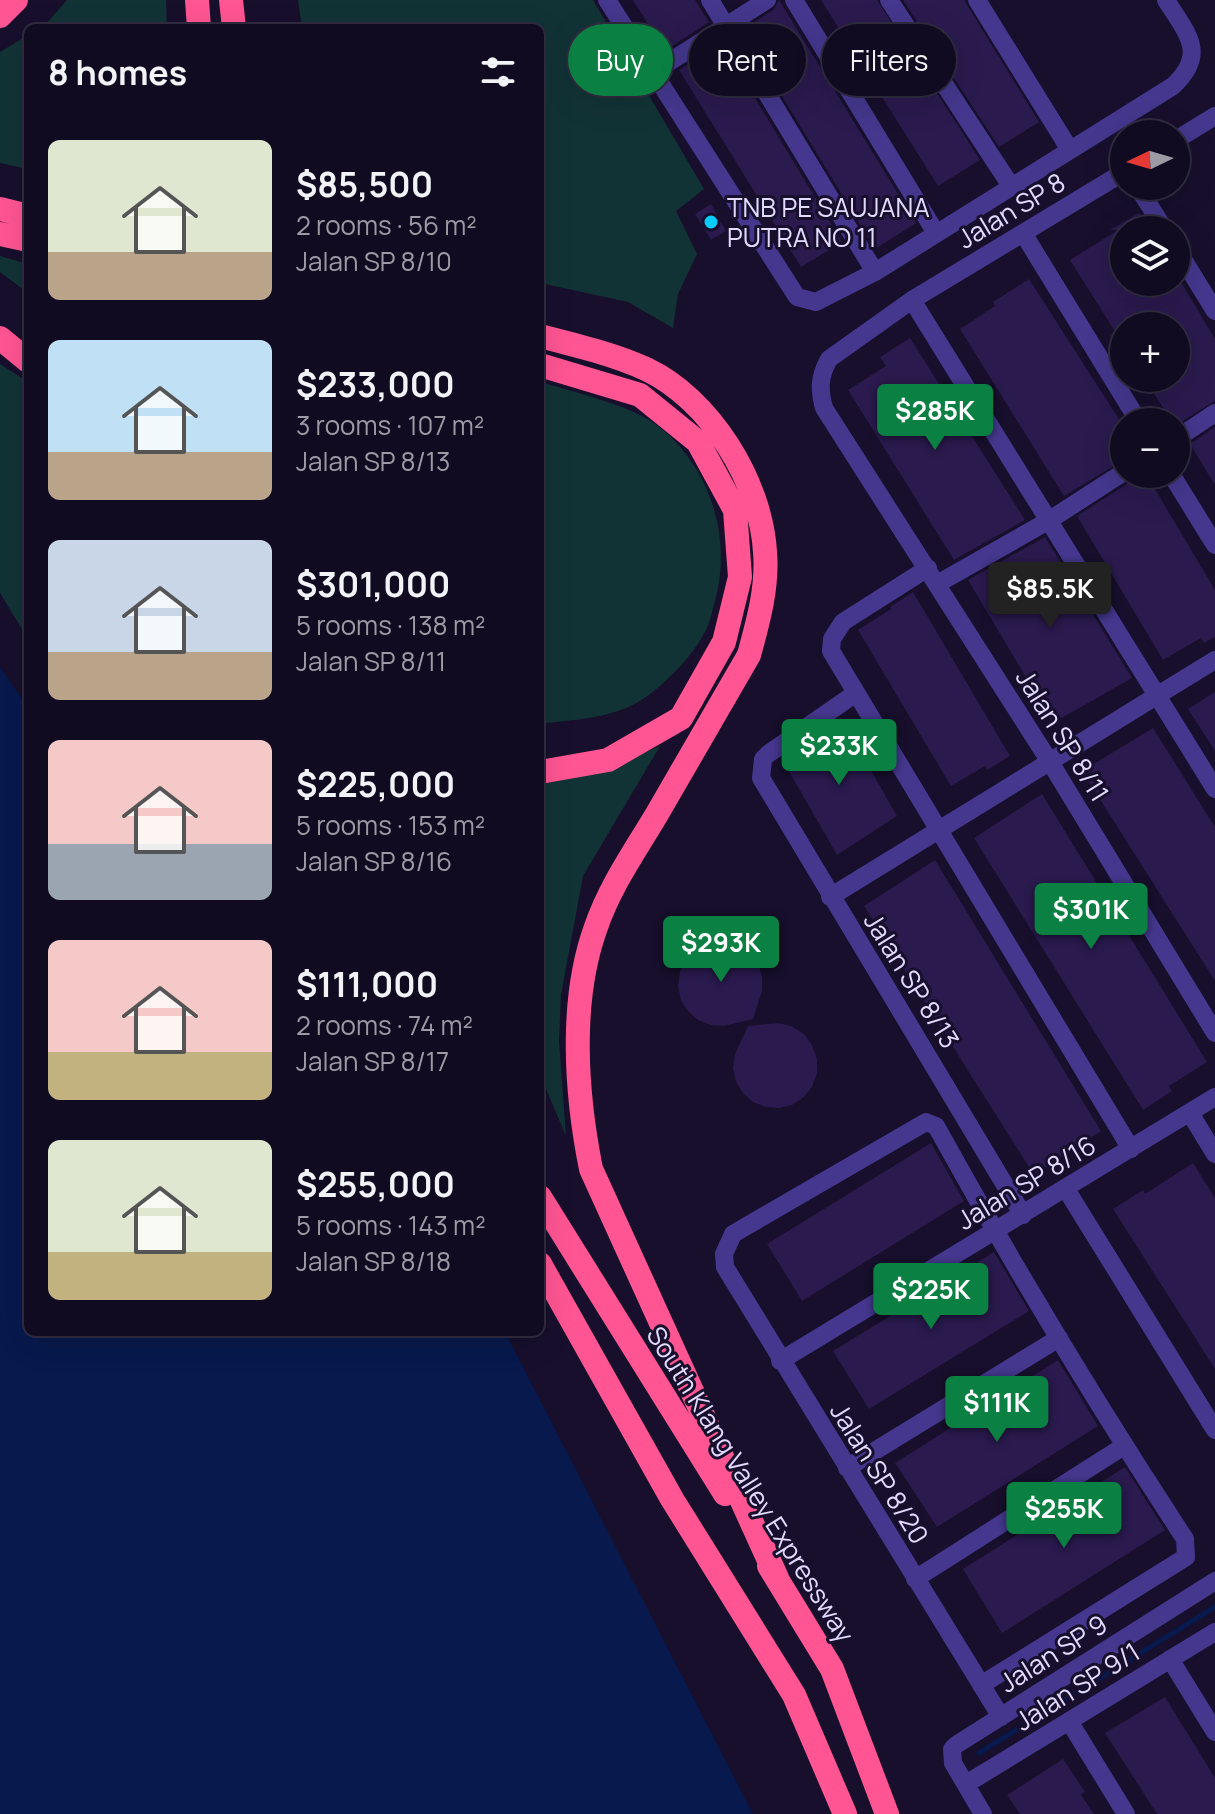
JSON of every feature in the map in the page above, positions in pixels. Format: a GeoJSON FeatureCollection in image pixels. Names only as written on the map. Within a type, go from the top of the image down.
{"type":"FeatureCollection","features":[{"type":"Feature","properties":{"kind":"highway"},"geometry":{"type":"LineString","coordinates":[[0,16],[16,0]]}},
{"type":"Feature","properties":{"kind":"highway"},"geometry":{"type":"LineString","coordinates":[[197,0],[199,24]]}},
{"type":"Feature","properties":{"kind":"highway"},"geometry":{"type":"LineString","coordinates":[[231,0],[234,24]]}},
{"type":"Feature","properties":{"kind":"highway"},"geometry":{"type":"LineString","coordinates":[[544,337],[647,370],[701,410],[725,441],[744,474],[758,510],[765,552],[764,584],[749,655],[621,872],[595,928],[581,989],[578,1055],[582,1123],[591,1169],[777,1578]]}},
{"type":"Feature","properties":{"kind":"highway"},"geometry":{"type":"LineString","coordinates":[[0,338],[24,358]]}},
{"type":"Feature","properties":{"kind":"highway"},"geometry":{"type":"LineString","coordinates":[[544,366],[640,395],[698,442],[735,510],[740,577],[724,642],[681,718],[608,760],[544,771]]}},
{"type":"Feature","properties":{"kind":"highway","name":"South Klang Valley Expressway"},"geometry":{"type":"LineString","coordinates":[[544,1203],[832,1669],[887,1814]]}},
{"type":"Feature","properties":{"kind":"highway"},"geometry":{"type":"LineString","coordinates":[[544,1271],[672,1499],[794,1695],[845,1814]]}},
{"type":"Feature","properties":{"kind":"street"},"geometry":{"type":"LineString","coordinates":[[607,0],[622,24]]}},
{"type":"Feature","properties":{"kind":"street"},"geometry":{"type":"LineString","coordinates":[[710,0],[725,24]]}},
{"type":"Feature","properties":{"kind":"street"},"geometry":{"type":"LineString","coordinates":[[729,24],[767,0]]}},
{"type":"Feature","properties":{"kind":"street"},"geometry":{"type":"LineString","coordinates":[[794,0],[936,233]]}},
{"type":"Feature","properties":{"kind":"street"},"geometry":{"type":"LineString","coordinates":[[889,0],[1011,186]]}},
{"type":"Feature","properties":{"kind":"street"},"geometry":{"type":"LineString","coordinates":[[977,0],[1070,150]]}},
{"type":"Feature","properties":{"kind":"street"},"geometry":{"type":"LineString","coordinates":[[667,96],[797,297],[809,302],[824,300],[875,272],[1173,86],[1190,66],[1190,39],[1166,0]]}},
{"type":"Feature","properties":{"kind":"street"},"geometry":{"type":"LineString","coordinates":[[768,96],[875,272]]}},
{"type":"Feature","properties":{"kind":"street"},"geometry":{"type":"LineString","coordinates":[[1190,131],[1215,116]]}},
{"type":"Feature","properties":{"kind":"street","name":"Jalan SP 8"},"geometry":{"type":"LineString","coordinates":[[819,384],[829,359],[912,300],[1110,180]]}},
{"type":"Feature","properties":{"kind":"street"},"geometry":{"type":"LineString","coordinates":[[1023,233],[1130,408]]}},
{"type":"Feature","properties":{"kind":"street"},"geometry":{"type":"LineString","coordinates":[[1190,271],[1215,311]]}},
{"type":"Feature","properties":{"kind":"street"},"geometry":{"type":"LineString","coordinates":[[912,300],[1215,789]]}},
{"type":"Feature","properties":{"kind":"street","name":"Jalan SP 8/11"},"geometry":{"type":"LineString","coordinates":[[819,384],[824,408],[1050,762],[1215,1033]]}},
{"type":"Feature","properties":{"kind":"street"},"geometry":{"type":"LineString","coordinates":[[1190,430],[1215,413]]}},
{"type":"Feature","properties":{"kind":"street"},"geometry":{"type":"LineString","coordinates":[[1110,481],[1048,521],[843,622],[830,644],[834,658],[941,829],[1131,1149]]}},
{"type":"Feature","properties":{"kind":"street"},"geometry":{"type":"LineString","coordinates":[[1180,488],[1215,545]]}},
{"type":"Feature","properties":{"kind":"street"},"geometry":{"type":"LineString","coordinates":[[830,897],[1215,660]]}},
{"type":"Feature","properties":{"kind":"street","name":"Jalan SP 8/13"},"geometry":{"type":"LineString","coordinates":[[856,693],[763,759],[761,771],[766,790],[1023,1215]]}},
{"type":"Feature","properties":{"kind":"street","name":"Jalan SP 8/16"},"geometry":{"type":"LineString","coordinates":[[780,1361],[1215,1097]]}},
{"type":"Feature","properties":{"kind":"street"},"geometry":{"type":"LineString","coordinates":[[1190,1113],[1215,1154]]}},
{"type":"Feature","properties":{"kind":"street","name":"Jalan SP 8/20"},"geometry":{"type":"LineString","coordinates":[[995,1232],[936,1126],[926,1122],[733,1234],[724,1254],[725,1267],[780,1361],[1001,1717]]}},
{"type":"Feature","properties":{"kind":"street"},"geometry":{"type":"LineString","coordinates":[[1066,1189],[1215,1430]]}},
{"type":"Feature","properties":{"kind":"street"},"geometry":{"type":"LineString","coordinates":[[981,1685],[1186,1557],[1185,1539],[1124,1446],[995,1232]]}},
{"type":"Feature","properties":{"kind":"street"},"geometry":{"type":"LineString","coordinates":[[847,1468],[1059,1338]]}},
{"type":"Feature","properties":{"kind":"street"},"geometry":{"type":"LineString","coordinates":[[915,1579],[1124,1446]]}},
{"type":"Feature","properties":{"kind":"street","name":"Jalan SP 9"},"geometry":{"type":"LineString","coordinates":[[966,1784],[953,1763],[952,1749],[1215,1581]]}},
{"type":"Feature","properties":{"kind":"street","name":"Jalan SP 9/1"},"geometry":{"type":"LineString","coordinates":[[966,1784],[1215,1632]]}},
{"type":"Feature","properties":{"kind":"street"},"geometry":{"type":"LineString","coordinates":[[1170,1659],[1215,1732]]}},
{"type":"Feature","properties":{"kind":"street"},"geometry":{"type":"LineString","coordinates":[[1069,1721],[1126,1814]]}},
{"type":"Feature","properties":{"kind":"street"},"geometry":{"type":"LineString","coordinates":[[966,1784],[983,1814]]}},
{"type":"Feature","properties":{"kind":"green space"},"geometry":{"type":"Polygon","coordinates":[[[67,0],[166,0],[167,24],[46,24],[67,0]]]}},
{"type":"Feature","properties":{"kind":"green space"},"geometry":{"type":"Polygon","coordinates":[[[298,0],[593,0],[607,24],[568,24],[568,96],[649,96],[704,189],[676,211],[697,254],[678,294],[673,328],[628,302],[544,284],[544,24],[301,24],[298,0]]]}},
{"type":"Feature","properties":{"kind":"green space"},"geometry":{"type":"Polygon","coordinates":[[[24,37],[24,168],[0,163],[0,52],[24,37]]]}},
{"type":"Feature","properties":{"kind":"green space"},"geometry":{"type":"Polygon","coordinates":[[[0,256],[24,263],[24,290],[0,272],[0,256]]]}},
{"type":"Feature","properties":{"kind":"green space"},"geometry":{"type":"Polygon","coordinates":[[[0,364],[24,379],[24,632],[0,593],[0,364]]]}},
{"type":"Feature","properties":{"kind":"green space"},"geometry":{"type":"Polygon","coordinates":[[[544,383],[630,410],[654,423],[673,439],[702,480],[712,503],[721,551],[720,576],[707,627],[695,648],[674,673],[650,694],[627,708],[601,716],[544,722],[544,383]]]}},
{"type":"Feature","properties":{"kind":"green space"},"geometry":{"type":"Polygon","coordinates":[[[660,746],[583,876],[561,995],[559,1041],[566,1136],[544,1084],[544,780],[610,767],[660,746]]]}},
{"type":"Feature","properties":{"kind":"water"},"geometry":{"type":"Polygon","coordinates":[[[0,667],[24,702],[24,1336],[507,1336],[753,1814],[0,1814],[0,667]]]}},
{"type":"Feature","properties":{"kind":"building"},"geometry":{"type":"Polygon","coordinates":[[[633,0],[695,0],[709,22],[689,24],[689,35],[673,46],[673,24],[648,24],[633,0]]]}},
{"type":"Feature","properties":{"kind":"building"},"geometry":{"type":"Polygon","coordinates":[[[779,0],[794,24],[751,24],[773,10],[779,0]]]}},
{"type":"Feature","properties":{"kind":"building"},"geometry":{"type":"Polygon","coordinates":[[[821,0],[877,0],[892,24],[836,24],[821,0]]]}},
{"type":"Feature","properties":{"kind":"building"},"geometry":{"type":"Polygon","coordinates":[[[903,0],[964,0],[1039,122],[999,147],[956,81],[956,24],[919,24],[903,0]]]}},
{"type":"Feature","properties":{"kind":"building"},"geometry":{"type":"Polygon","coordinates":[[[806,44],[822,70],[822,96],[838,96],[916,223],[875,249],[782,96],[806,96],[806,44]]]}},
{"type":"Feature","properties":{"kind":"building"},"geometry":{"type":"Polygon","coordinates":[[[689,64],[689,86],[679,70],[689,64]]]}},
{"type":"Feature","properties":{"kind":"building"},"geometry":{"type":"Polygon","coordinates":[[[695,96],[754,96],[842,242],[801,267],[695,96]]]}},
{"type":"Feature","properties":{"kind":"building"},"geometry":{"type":"Polygon","coordinates":[[[881,96],[939,96],[980,160],[938,186],[881,96]]]}},
{"type":"Feature","properties":{"kind":"building","name":"TNB PE SAUJANA PUTRA NO 11"},"geometry":{"type":"Polygon","coordinates":[[[711,204],[726,231],[711,240],[695,214],[711,204]]]}},
{"type":"Feature","properties":{"kind":"building"},"geometry":{"type":"Polygon","coordinates":[[[1110,235],[1110,296],[1189,296],[1215,339],[1215,401],[1190,416],[1190,408],[1163,408],[1153,392],[1190,392],[1190,312],[1110,312],[1110,324],[1070,260],[1110,235]]]}},
{"type":"Feature","properties":{"kind":"building"},"geometry":{"type":"Polygon","coordinates":[[[1029,279],[1112,408],[1110,468],[1064,496],[960,329],[995,306],[993,302],[1029,279]]]}},
{"type":"Feature","properties":{"kind":"building"},"geometry":{"type":"Polygon","coordinates":[[[910,338],[1025,520],[954,560],[848,390],[886,366],[880,357],[910,338]]]}},
{"type":"Feature","properties":{"kind":"building"},"geometry":{"type":"Polygon","coordinates":[[[1215,427],[1215,485],[1190,444],[1215,427]]]}},
{"type":"Feature","properties":{"kind":"building"},"geometry":{"type":"Polygon","coordinates":[[[1121,488],[1154,488],[1215,590],[1215,637],[1204,643],[1201,638],[1163,660],[1077,516],[1121,488]]]}},
{"type":"Feature","properties":{"kind":"building"},"geometry":{"type":"Polygon","coordinates":[[[1045,537],[1132,678],[1053,723],[968,580],[1045,537]]]}},
{"type":"Feature","properties":{"kind":"building"},"geometry":{"type":"Polygon","coordinates":[[[913,592],[1010,756],[987,770],[985,766],[951,786],[858,630],[913,592]]]}},
{"type":"Feature","properties":{"kind":"building"},"geometry":{"type":"Polygon","coordinates":[[[1215,692],[1215,751],[1188,709],[1215,692]]]}},
{"type":"Feature","properties":{"kind":"building"},"geometry":{"type":"Polygon","coordinates":[[[841,718],[897,816],[837,855],[782,759],[841,718]]]}},
{"type":"Feature","properties":{"kind":"building"},"geometry":{"type":"Polygon","coordinates":[[[1153,728],[1215,827],[1215,981],[1082,771],[1153,728]]]}},
{"type":"Feature","properties":{"kind":"building"},"geometry":{"type":"Polygon","coordinates":[[[1042,794],[1207,1062],[1169,1086],[1172,1091],[1143,1110],[974,838],[1042,794]]]}},
{"type":"Feature","properties":{"kind":"building"},"geometry":{"type":"Polygon","coordinates":[[[935,860],[1101,1131],[1034,1175],[864,906],[935,860]]]}},
{"type":"Feature","properties":{"kind":"building"},"geometry":{"type":"Polygon","coordinates":[[[723,941],[737,944],[749,952],[758,963],[762,977],[762,991],[753,1019],[724,1026],[698,1020],[681,1000],[678,986],[686,959],[696,949],[723,941]]]}},
{"type":"Feature","properties":{"kind":"building"},"geometry":{"type":"Polygon","coordinates":[[[778,1023],[804,1034],[817,1059],[817,1073],[812,1087],[792,1105],[779,1108],[753,1102],[736,1082],[733,1068],[735,1054],[748,1026],[778,1023]]]}},
{"type":"Feature","properties":{"kind":"building"},"geometry":{"type":"Polygon","coordinates":[[[931,1143],[964,1201],[802,1301],[767,1244],[931,1143]]]}},
{"type":"Feature","properties":{"kind":"building"},"geometry":{"type":"Polygon","coordinates":[[[1193,1163],[1215,1198],[1215,1369],[1113,1209],[1143,1190],[1145,1194],[1193,1163]]]}},
{"type":"Feature","properties":{"kind":"building"},"geometry":{"type":"Polygon","coordinates":[[[994,1252],[1029,1311],[869,1409],[833,1351],[994,1252]]]}},
{"type":"Feature","properties":{"kind":"building"},"geometry":{"type":"Polygon","coordinates":[[[1058,1360],[1098,1426],[937,1527],[895,1463],[1058,1360]]]}},
{"type":"Feature","properties":{"kind":"building"},"geometry":{"type":"Polygon","coordinates":[[[1125,1467],[1165,1530],[1002,1633],[963,1569],[1125,1467]]]}},
{"type":"Feature","properties":{"kind":"building"},"geometry":{"type":"Polygon","coordinates":[[[1165,1697],[1215,1778],[1215,1814],[1157,1814],[1105,1733],[1165,1697]]]}},
{"type":"Feature","properties":{"kind":"building"},"geometry":{"type":"Polygon","coordinates":[[[1063,1759],[1085,1792],[1081,1795],[1094,1814],[1020,1814],[1007,1795],[1063,1759]]]}},
{"type":"Feature","properties":{"kind":"waterway"},"geometry":{"type":"LineString","coordinates":[[979,1753],[1215,1607]]}},
{"type":"Feature","properties":{"kind":"place","name":"TNB PE SAUJANA PUTRA NO 11"},"geometry":{"type":"Point","coordinates":[711,222]}}]}
